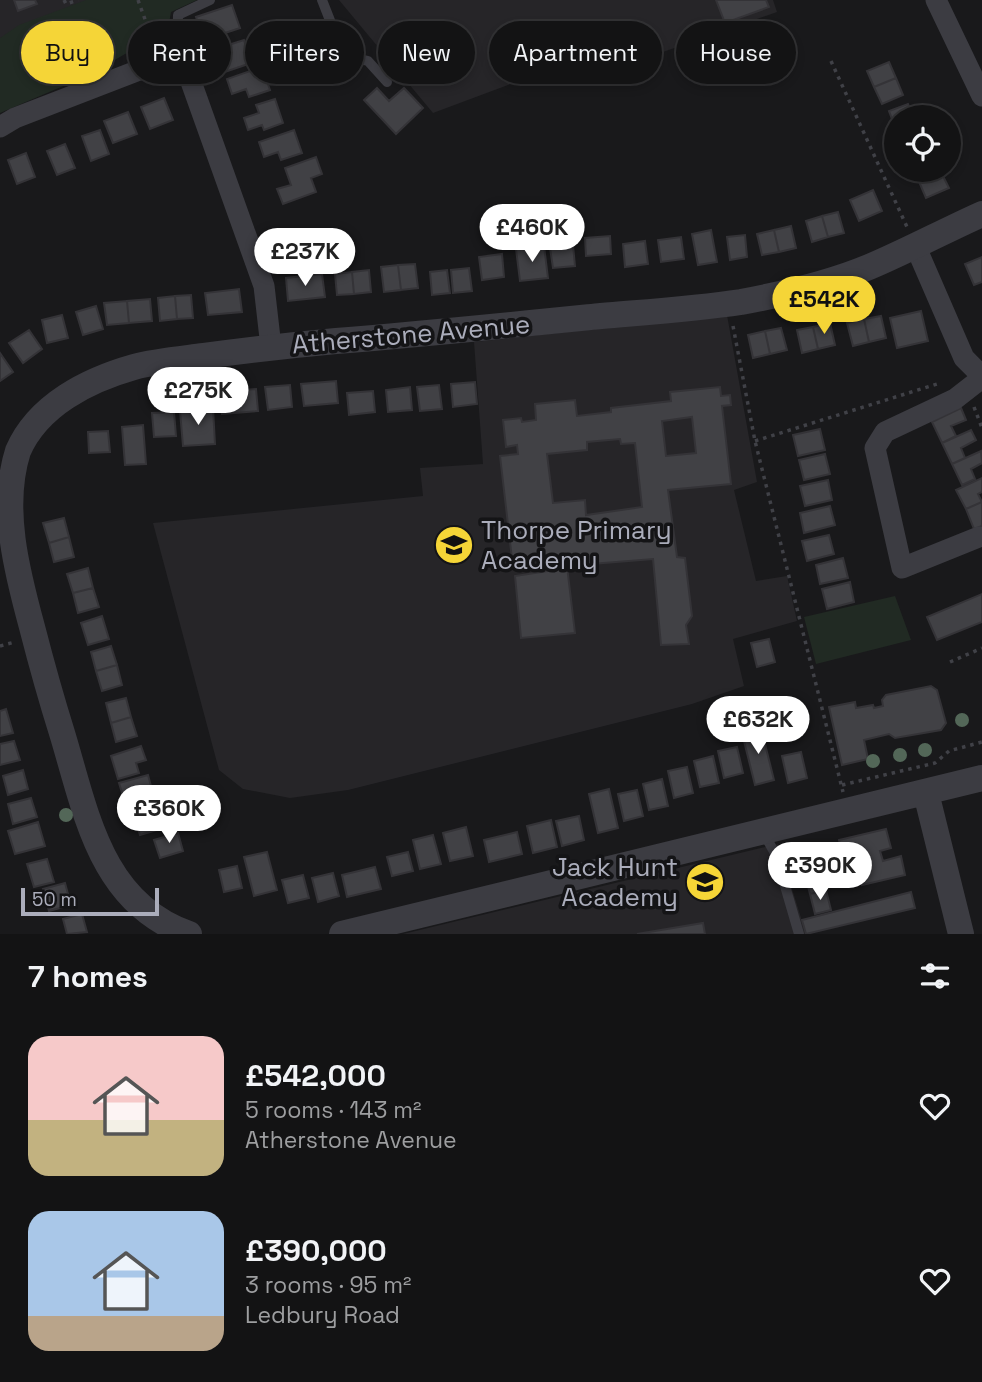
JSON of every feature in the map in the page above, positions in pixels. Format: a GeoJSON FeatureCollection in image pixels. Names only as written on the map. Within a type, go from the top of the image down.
{"type":"FeatureCollection","features":[{"type":"Feature","properties":{"kind":"street"},"geometry":{"type":"LineString","coordinates":[[936,0],[982,96]]}},
{"type":"Feature","properties":{"kind":"street"},"geometry":{"type":"LineString","coordinates":[[0,127],[15,118],[128,77]]}},
{"type":"Feature","properties":{"kind":"street"},"geometry":{"type":"LineString","coordinates":[[192,84],[264,286],[271,347]]}},
{"type":"Feature","properties":{"kind":"street","name":"Atherstone Avenue"},"geometry":{"type":"LineString","coordinates":[[189,934],[146,912],[133,900],[105,862],[93,836],[45,677],[18,578],[8,519],[8,484],[19,449],[41,418],[71,393],[94,381],[136,367],[271,347],[740,302],[801,289],[869,267],[982,214]]}},
{"type":"Feature","properties":{"kind":"street"},"geometry":{"type":"LineString","coordinates":[[915,245],[964,358],[982,377],[956,399],[885,432],[875,448],[902,568],[979,537]]}},
{"type":"Feature","properties":{"kind":"street"},"geometry":{"type":"LineString","coordinates":[[342,934],[982,778]]}},
{"type":"Feature","properties":{"kind":"street"},"geometry":{"type":"LineString","coordinates":[[926,793],[961,934]]}},
{"type":"Feature","properties":{"kind":"lane"},"geometry":{"type":"LineString","coordinates":[[177,21],[178,15],[210,0]]}},
{"type":"Feature","properties":{"kind":"lane"},"geometry":{"type":"LineString","coordinates":[[322,0],[342,51],[368,61],[378,72]]}},
{"type":"Feature","properties":{"kind":"lane"},"geometry":{"type":"LineString","coordinates":[[762,832],[776,855],[799,934]]}},
{"type":"Feature","properties":{"kind":"path"},"geometry":{"type":"LineString","coordinates":[[64,0],[66,4],[78,0]]}},
{"type":"Feature","properties":{"kind":"path"},"geometry":{"type":"LineString","coordinates":[[138,0],[148,21]]}},
{"type":"Feature","properties":{"kind":"path"},"geometry":{"type":"LineString","coordinates":[[831,61],[915,245]]}},
{"type":"Feature","properties":{"kind":"path"},"geometry":{"type":"LineString","coordinates":[[730,314],[755,441],[844,797]]}},
{"type":"Feature","properties":{"kind":"path"},"geometry":{"type":"LineString","coordinates":[[755,441],[944,382]]}},
{"type":"Feature","properties":{"kind":"path"},"geometry":{"type":"LineString","coordinates":[[950,662],[982,648]]}},
{"type":"Feature","properties":{"kind":"path"},"geometry":{"type":"LineString","coordinates":[[841,786],[935,763],[949,751],[982,742]]}},
{"type":"Feature","properties":{"kind":"shaded area"},"geometry":{"type":"Polygon","coordinates":[[[0,0],[185,0],[141,21],[128,21],[128,27],[114,34],[114,21],[21,21],[21,79],[0,89],[0,0]]]}},
{"type":"Feature","properties":{"kind":"shaded area"},"geometry":{"type":"Polygon","coordinates":[[[86,0],[197,0],[171,12],[169,21],[128,21],[128,52],[114,60],[114,21],[30,21],[86,0]]]}},
{"type":"Feature","properties":{"kind":"shaded area"},"geometry":{"type":"Polygon","coordinates":[[[339,0],[773,0],[777,12],[751,21],[676,21],[676,47],[662,52],[662,21],[489,21],[489,84],[511,84],[433,113],[409,84],[475,84],[475,21],[378,21],[378,47],[364,30],[364,21],[356,21],[339,0]]]}},
{"type":"Feature","properties":{"kind":"shaded area"},"geometry":{"type":"Polygon","coordinates":[[[21,24],[21,84],[68,84],[0,113],[0,38],[21,24]]]}},
{"type":"Feature","properties":{"kind":"shaded area","name":"Thorpe Primary Academy"},"geometry":{"type":"Polygon","coordinates":[[[727,315],[757,482],[734,490],[756,581],[787,576],[797,621],[733,639],[744,686],[692,704],[348,790],[290,798],[243,789],[219,770],[153,523],[423,496],[420,468],[483,464],[474,342],[727,315]]]}},
{"type":"Feature","properties":{"kind":"shaded area"},"geometry":{"type":"Polygon","coordinates":[[[895,596],[911,640],[816,664],[804,617],[895,596]]]}},
{"type":"Feature","properties":{"kind":"shaded area","name":"Jack Hunt Academy"},"geometry":{"type":"Polygon","coordinates":[[[778,844],[806,934],[403,934],[778,844]]]}},
{"type":"Feature","properties":{"kind":"building"},"geometry":{"type":"Polygon","coordinates":[[[14,0],[35,0],[37,4],[18,11],[14,0]]]}},
{"type":"Feature","properties":{"kind":"building"},"geometry":{"type":"Polygon","coordinates":[[[716,0],[766,0],[769,7],[730,21],[724,21],[716,0]]]}},
{"type":"Feature","properties":{"kind":"building"},"geometry":{"type":"Polygon","coordinates":[[[232,5],[240,28],[231,31],[231,21],[197,21],[196,17],[232,5]]]}},
{"type":"Feature","properties":{"kind":"building"},"geometry":{"type":"Polygon","coordinates":[[[244,40],[245,43],[245,65],[231,70],[231,44],[244,40]]]}},
{"type":"Feature","properties":{"kind":"building"},"geometry":{"type":"Polygon","coordinates":[[[889,62],[896,78],[874,87],[867,71],[889,62]]]}},
{"type":"Feature","properties":{"kind":"building"},"geometry":{"type":"Polygon","coordinates":[[[245,73],[245,84],[268,84],[270,90],[249,97],[246,89],[232,94],[229,84],[231,84],[231,78],[245,73]]]}},
{"type":"Feature","properties":{"kind":"building"},"geometry":{"type":"Polygon","coordinates":[[[896,78],[903,95],[882,104],[874,87],[896,78]]]}},
{"type":"Feature","properties":{"kind":"building"},"geometry":{"type":"Polygon","coordinates":[[[377,88],[389,101],[404,88],[423,108],[396,134],[364,100],[377,88]]]}},
{"type":"Feature","properties":{"kind":"building"},"geometry":{"type":"Polygon","coordinates":[[[164,98],[173,120],[150,129],[141,107],[164,98]]]}},
{"type":"Feature","properties":{"kind":"building"},"geometry":{"type":"Polygon","coordinates":[[[275,99],[283,123],[264,130],[262,125],[248,130],[244,118],[259,113],[256,105],[275,99]]]}},
{"type":"Feature","properties":{"kind":"building"},"geometry":{"type":"Polygon","coordinates":[[[128,112],[137,134],[113,143],[104,121],[128,112]]]}},
{"type":"Feature","properties":{"kind":"building"},"geometry":{"type":"Polygon","coordinates":[[[100,130],[109,154],[91,161],[82,136],[100,130]]]}},
{"type":"Feature","properties":{"kind":"building"},"geometry":{"type":"Polygon","coordinates":[[[294,130],[302,153],[281,160],[278,152],[264,157],[259,142],[294,130]]]}},
{"type":"Feature","properties":{"kind":"building"},"geometry":{"type":"Polygon","coordinates":[[[65,144],[75,168],[57,175],[47,151],[65,144]]]}},
{"type":"Feature","properties":{"kind":"building"},"geometry":{"type":"Polygon","coordinates":[[[26,153],[35,177],[17,184],[8,160],[26,153]]]}},
{"type":"Feature","properties":{"kind":"building"},"geometry":{"type":"Polygon","coordinates":[[[316,157],[322,174],[311,178],[316,192],[283,204],[277,189],[291,185],[285,168],[316,157]]]}},
{"type":"Feature","properties":{"kind":"building"},"geometry":{"type":"Polygon","coordinates":[[[919,182],[946,182],[949,188],[926,198],[919,182]]]}},
{"type":"Feature","properties":{"kind":"building"},"geometry":{"type":"Polygon","coordinates":[[[873,190],[882,211],[859,221],[850,200],[873,190]]]}},
{"type":"Feature","properties":{"kind":"building"},"geometry":{"type":"Polygon","coordinates":[[[838,212],[844,233],[828,237],[822,216],[838,212]]]}},
{"type":"Feature","properties":{"kind":"building"},"geometry":{"type":"Polygon","coordinates":[[[822,216],[828,237],[812,242],[806,221],[822,216]]]}},
{"type":"Feature","properties":{"kind":"building"},"geometry":{"type":"Polygon","coordinates":[[[791,226],[796,248],[779,252],[774,230],[791,226]]]}},
{"type":"Feature","properties":{"kind":"building"},"geometry":{"type":"Polygon","coordinates":[[[711,230],[717,262],[698,265],[692,234],[711,230]]]}},
{"type":"Feature","properties":{"kind":"building"},"geometry":{"type":"Polygon","coordinates":[[[774,230],[779,252],[762,255],[757,234],[774,230]]]}},
{"type":"Feature","properties":{"kind":"building"},"geometry":{"type":"Polygon","coordinates":[[[745,235],[747,257],[730,260],[727,237],[745,235]]]}},
{"type":"Feature","properties":{"kind":"building"},"geometry":{"type":"Polygon","coordinates":[[[610,236],[611,254],[586,256],[585,238],[610,236]]]}},
{"type":"Feature","properties":{"kind":"building"},"geometry":{"type":"Polygon","coordinates":[[[681,237],[684,259],[661,262],[658,240],[681,237]]]}},
{"type":"Feature","properties":{"kind":"building"},"geometry":{"type":"Polygon","coordinates":[[[645,241],[648,264],[625,267],[623,244],[645,241]]]}},
{"type":"Feature","properties":{"kind":"building"},"geometry":{"type":"Polygon","coordinates":[[[573,245],[575,266],[553,268],[550,248],[573,245]]]}},
{"type":"Feature","properties":{"kind":"building"},"geometry":{"type":"Polygon","coordinates":[[[544,246],[548,278],[520,281],[516,249],[544,246]]]}},
{"type":"Feature","properties":{"kind":"building"},"geometry":{"type":"Polygon","coordinates":[[[502,254],[504,277],[482,280],[479,257],[502,254]]]}},
{"type":"Feature","properties":{"kind":"building"},"geometry":{"type":"Polygon","coordinates":[[[982,257],[982,282],[974,285],[965,264],[982,257]]]}},
{"type":"Feature","properties":{"kind":"building"},"geometry":{"type":"Polygon","coordinates":[[[415,264],[418,288],[401,290],[398,265],[415,264]]]}},
{"type":"Feature","properties":{"kind":"building"},"geometry":{"type":"Polygon","coordinates":[[[398,265],[401,290],[384,292],[381,267],[398,265]]]}},
{"type":"Feature","properties":{"kind":"building"},"geometry":{"type":"Polygon","coordinates":[[[469,268],[472,291],[453,293],[451,270],[469,268]]]}},
{"type":"Feature","properties":{"kind":"building"},"geometry":{"type":"Polygon","coordinates":[[[369,270],[371,292],[354,294],[352,272],[369,270]]]}},
{"type":"Feature","properties":{"kind":"building"},"geometry":{"type":"Polygon","coordinates":[[[447,270],[450,293],[432,295],[430,272],[447,270]]]}},
{"type":"Feature","properties":{"kind":"building"},"geometry":{"type":"Polygon","coordinates":[[[352,272],[354,294],[337,295],[335,274],[352,272]]]}},
{"type":"Feature","properties":{"kind":"building"},"geometry":{"type":"Polygon","coordinates":[[[322,274],[325,297],[288,301],[286,278],[322,274]]]}},
{"type":"Feature","properties":{"kind":"building"},"geometry":{"type":"Polygon","coordinates":[[[239,289],[242,312],[208,315],[205,293],[239,289]]]}},
{"type":"Feature","properties":{"kind":"building"},"geometry":{"type":"Polygon","coordinates":[[[191,295],[193,318],[177,319],[175,296],[191,295]]]}},
{"type":"Feature","properties":{"kind":"building"},"geometry":{"type":"Polygon","coordinates":[[[175,296],[177,319],[160,321],[158,298],[175,296]]]}},
{"type":"Feature","properties":{"kind":"building"},"geometry":{"type":"Polygon","coordinates":[[[150,299],[152,321],[129,323],[127,301],[150,299]]]}},
{"type":"Feature","properties":{"kind":"building"},"geometry":{"type":"Polygon","coordinates":[[[127,301],[129,323],[107,325],[104,303],[127,301]]]}},
{"type":"Feature","properties":{"kind":"building"},"geometry":{"type":"Polygon","coordinates":[[[96,306],[103,329],[83,335],[76,312],[96,306]]]}},
{"type":"Feature","properties":{"kind":"building"},"geometry":{"type":"Polygon","coordinates":[[[921,311],[928,341],[897,348],[890,318],[921,311]]]}},
{"type":"Feature","properties":{"kind":"building"},"geometry":{"type":"Polygon","coordinates":[[[62,315],[68,338],[47,343],[42,320],[62,315]]]}},
{"type":"Feature","properties":{"kind":"building"},"geometry":{"type":"Polygon","coordinates":[[[881,316],[886,338],[869,342],[864,319],[881,316]]]}},
{"type":"Feature","properties":{"kind":"building"},"geometry":{"type":"Polygon","coordinates":[[[864,319],[869,342],[853,346],[847,323],[864,319]]]}},
{"type":"Feature","properties":{"kind":"building"},"geometry":{"type":"Polygon","coordinates":[[[830,323],[835,345],[818,349],[813,327],[830,323]]]}},
{"type":"Feature","properties":{"kind":"building"},"geometry":{"type":"Polygon","coordinates":[[[813,327],[818,349],[802,353],[797,330],[813,327]]]}},
{"type":"Feature","properties":{"kind":"building"},"geometry":{"type":"Polygon","coordinates":[[[781,328],[787,350],[770,354],[765,331],[781,328]]]}},
{"type":"Feature","properties":{"kind":"building"},"geometry":{"type":"Polygon","coordinates":[[[29,330],[42,349],[23,363],[9,343],[29,330]]]}},
{"type":"Feature","properties":{"kind":"building"},"geometry":{"type":"Polygon","coordinates":[[[765,331],[770,354],[753,358],[748,335],[765,331]]]}},
{"type":"Feature","properties":{"kind":"building"},"geometry":{"type":"Polygon","coordinates":[[[0,353],[13,372],[0,381],[0,353]]]}},
{"type":"Feature","properties":{"kind":"building"},"geometry":{"type":"Polygon","coordinates":[[[336,381],[338,403],[304,406],[301,384],[336,381]]]}},
{"type":"Feature","properties":{"kind":"building"},"geometry":{"type":"Polygon","coordinates":[[[475,382],[477,404],[453,407],[451,384],[475,382]]]}},
{"type":"Feature","properties":{"kind":"building"},"geometry":{"type":"Polygon","coordinates":[[[290,385],[292,407],[268,410],[265,387],[290,385]]]}},
{"type":"Feature","properties":{"kind":"building"},"geometry":{"type":"Polygon","coordinates":[[[439,385],[442,409],[420,411],[417,387],[439,385]]]}},
{"type":"Feature","properties":{"kind":"building"},"geometry":{"type":"Polygon","coordinates":[[[410,387],[412,410],[388,412],[386,390],[410,387]]]}},
{"type":"Feature","properties":{"kind":"building"},"geometry":{"type":"Polygon","coordinates":[[[720,387],[721,396],[730,395],[731,405],[722,406],[731,484],[668,490],[677,557],[685,558],[692,616],[686,625],[689,644],[661,645],[653,559],[567,566],[575,633],[521,638],[515,576],[555,570],[553,554],[512,559],[500,456],[518,454],[517,445],[506,447],[503,420],[536,420],[535,404],[575,400],[577,416],[611,412],[611,408],[671,401],[670,392],[720,387]],[[692,417],[662,421],[666,456],[696,453],[692,417]],[[620,439],[587,442],[587,450],[547,454],[553,503],[585,500],[586,515],[642,507],[635,443],[621,444],[620,439]]]}},
{"type":"Feature","properties":{"kind":"building"},"geometry":{"type":"Polygon","coordinates":[[[256,389],[258,411],[222,414],[220,392],[256,389]]]}},
{"type":"Feature","properties":{"kind":"building"},"geometry":{"type":"Polygon","coordinates":[[[373,391],[375,412],[349,415],[347,393],[373,391]]]}},
{"type":"Feature","properties":{"kind":"building"},"geometry":{"type":"Polygon","coordinates":[[[213,408],[215,444],[183,446],[180,411],[213,408]]]}},
{"type":"Feature","properties":{"kind":"building"},"geometry":{"type":"Polygon","coordinates":[[[961,408],[966,420],[951,426],[956,436],[942,443],[932,422],[961,408]]]}},
{"type":"Feature","properties":{"kind":"building"},"geometry":{"type":"Polygon","coordinates":[[[174,412],[176,436],[154,437],[152,413],[174,412]]]}},
{"type":"Feature","properties":{"kind":"building"},"geometry":{"type":"Polygon","coordinates":[[[143,425],[146,464],[125,465],[122,427],[143,425]]]}},
{"type":"Feature","properties":{"kind":"building"},"geometry":{"type":"Polygon","coordinates":[[[820,429],[825,450],[798,456],[793,435],[820,429]]]}},
{"type":"Feature","properties":{"kind":"building"},"geometry":{"type":"Polygon","coordinates":[[[971,430],[976,440],[961,448],[965,458],[952,464],[942,443],[971,430]]]}},
{"type":"Feature","properties":{"kind":"building"},"geometry":{"type":"Polygon","coordinates":[[[108,431],[110,452],[89,453],[88,432],[108,431]]]}},
{"type":"Feature","properties":{"kind":"building"},"geometry":{"type":"Polygon","coordinates":[[[981,451],[982,463],[971,469],[975,479],[962,485],[952,464],[981,451]]]}},
{"type":"Feature","properties":{"kind":"building"},"geometry":{"type":"Polygon","coordinates":[[[825,454],[830,474],[804,480],[799,460],[825,454]]]}},
{"type":"Feature","properties":{"kind":"building"},"geometry":{"type":"Polygon","coordinates":[[[982,478],[982,492],[978,494],[982,502],[966,509],[956,490],[982,478]]]}},
{"type":"Feature","properties":{"kind":"building"},"geometry":{"type":"Polygon","coordinates":[[[828,480],[832,500],[805,506],[800,486],[828,480]]]}},
{"type":"Feature","properties":{"kind":"building"},"geometry":{"type":"Polygon","coordinates":[[[982,502],[982,526],[974,529],[966,509],[982,502]]]}},
{"type":"Feature","properties":{"kind":"building"},"geometry":{"type":"Polygon","coordinates":[[[830,506],[835,525],[804,533],[800,513],[830,506]]]}},
{"type":"Feature","properties":{"kind":"building"},"geometry":{"type":"Polygon","coordinates":[[[64,518],[69,537],[49,543],[43,523],[64,518]]]}},
{"type":"Feature","properties":{"kind":"building"},"geometry":{"type":"Polygon","coordinates":[[[829,535],[834,554],[807,561],[802,541],[829,535]]]}},
{"type":"Feature","properties":{"kind":"building"},"geometry":{"type":"Polygon","coordinates":[[[69,537],[74,557],[54,562],[49,543],[69,537]]]}},
{"type":"Feature","properties":{"kind":"building"},"geometry":{"type":"Polygon","coordinates":[[[843,558],[848,578],[820,584],[816,565],[843,558]]]}},
{"type":"Feature","properties":{"kind":"building"},"geometry":{"type":"Polygon","coordinates":[[[88,568],[93,588],[73,593],[67,574],[88,568]]]}},
{"type":"Feature","properties":{"kind":"building"},"geometry":{"type":"Polygon","coordinates":[[[850,582],[854,602],[827,609],[822,589],[850,582]]]}},
{"type":"Feature","properties":{"kind":"building"},"geometry":{"type":"Polygon","coordinates":[[[93,588],[99,607],[78,613],[73,593],[93,588]]]}},
{"type":"Feature","properties":{"kind":"building"},"geometry":{"type":"Polygon","coordinates":[[[982,594],[982,622],[937,640],[927,617],[982,594]]]}},
{"type":"Feature","properties":{"kind":"building"},"geometry":{"type":"Polygon","coordinates":[[[102,616],[109,639],[88,645],[81,623],[102,616]]]}},
{"type":"Feature","properties":{"kind":"building"},"geometry":{"type":"Polygon","coordinates":[[[769,639],[775,662],[757,667],[751,643],[769,639]]]}},
{"type":"Feature","properties":{"kind":"building"},"geometry":{"type":"Polygon","coordinates":[[[111,646],[117,665],[96,671],[91,652],[111,646]]]}},
{"type":"Feature","properties":{"kind":"building"},"geometry":{"type":"Polygon","coordinates":[[[117,665],[122,685],[102,691],[96,671],[117,665]]]}},
{"type":"Feature","properties":{"kind":"building"},"geometry":{"type":"Polygon","coordinates":[[[931,686],[937,690],[946,723],[941,730],[895,738],[889,734],[864,740],[868,759],[842,765],[829,707],[855,702],[856,708],[873,705],[874,708],[883,706],[882,700],[886,695],[931,686]]]}},
{"type":"Feature","properties":{"kind":"building"},"geometry":{"type":"Polygon","coordinates":[[[126,698],[131,717],[111,723],[106,703],[126,698]]]}},
{"type":"Feature","properties":{"kind":"building"},"geometry":{"type":"Polygon","coordinates":[[[6,709],[13,733],[0,736],[0,711],[6,709]]]}},
{"type":"Feature","properties":{"kind":"building"},"geometry":{"type":"Polygon","coordinates":[[[131,717],[137,736],[116,742],[111,723],[131,717]]]}},
{"type":"Feature","properties":{"kind":"building"},"geometry":{"type":"Polygon","coordinates":[[[761,728],[774,780],[755,785],[742,733],[761,728]]]}},
{"type":"Feature","properties":{"kind":"building"},"geometry":{"type":"Polygon","coordinates":[[[14,741],[20,760],[0,765],[0,744],[14,741]]]}},
{"type":"Feature","properties":{"kind":"building"},"geometry":{"type":"Polygon","coordinates":[[[141,746],[146,760],[136,763],[139,773],[118,779],[111,756],[141,746]]]}},
{"type":"Feature","properties":{"kind":"building"},"geometry":{"type":"Polygon","coordinates":[[[737,747],[743,773],[724,778],[718,751],[737,747]]]}},
{"type":"Feature","properties":{"kind":"building"},"geometry":{"type":"Polygon","coordinates":[[[801,752],[807,778],[788,783],[782,756],[801,752]]]}},
{"type":"Feature","properties":{"kind":"building"},"geometry":{"type":"Polygon","coordinates":[[[713,756],[719,783],[700,787],[694,761],[713,756]]]}},
{"type":"Feature","properties":{"kind":"building"},"geometry":{"type":"Polygon","coordinates":[[[687,767],[693,793],[674,798],[668,771],[687,767]]]}},
{"type":"Feature","properties":{"kind":"building"},"geometry":{"type":"Polygon","coordinates":[[[23,770],[28,789],[8,795],[3,776],[23,770]]]}},
{"type":"Feature","properties":{"kind":"building"},"geometry":{"type":"Polygon","coordinates":[[[148,775],[154,797],[126,806],[119,783],[148,775]]]}},
{"type":"Feature","properties":{"kind":"building"},"geometry":{"type":"Polygon","coordinates":[[[662,779],[668,806],[649,810],[643,784],[662,779]]]}},
{"type":"Feature","properties":{"kind":"building"},"geometry":{"type":"Polygon","coordinates":[[[609,789],[618,828],[598,833],[589,794],[609,789]]]}},
{"type":"Feature","properties":{"kind":"building"},"geometry":{"type":"Polygon","coordinates":[[[637,790],[643,816],[624,821],[618,794],[637,790]]]}},
{"type":"Feature","properties":{"kind":"building"},"geometry":{"type":"Polygon","coordinates":[[[31,798],[37,817],[13,824],[8,804],[31,798]]]}},
{"type":"Feature","properties":{"kind":"building"},"geometry":{"type":"Polygon","coordinates":[[[164,807],[170,826],[140,835],[134,816],[164,807]]]}},
{"type":"Feature","properties":{"kind":"building"},"geometry":{"type":"Polygon","coordinates":[[[579,816],[584,840],[562,846],[556,821],[579,816]]]}},
{"type":"Feature","properties":{"kind":"building"},"geometry":{"type":"Polygon","coordinates":[[[551,820],[557,847],[533,853],[527,826],[551,820]]]}},
{"type":"Feature","properties":{"kind":"building"},"geometry":{"type":"Polygon","coordinates":[[[38,822],[45,846],[15,854],[8,831],[38,822]]]}},
{"type":"Feature","properties":{"kind":"building"},"geometry":{"type":"Polygon","coordinates":[[[466,827],[473,856],[450,861],[443,833],[466,827]]]}},
{"type":"Feature","properties":{"kind":"building"},"geometry":{"type":"Polygon","coordinates":[[[886,829],[891,848],[880,851],[883,861],[901,856],[905,875],[862,885],[859,869],[867,867],[864,856],[844,861],[839,840],[886,829]]]}},
{"type":"Feature","properties":{"kind":"building"},"geometry":{"type":"Polygon","coordinates":[[[517,832],[522,854],[489,862],[484,840],[517,832]]]}},
{"type":"Feature","properties":{"kind":"building"},"geometry":{"type":"Polygon","coordinates":[[[178,833],[183,851],[160,858],[154,840],[178,833]]]}},
{"type":"Feature","properties":{"kind":"building"},"geometry":{"type":"Polygon","coordinates":[[[433,835],[441,864],[420,869],[413,840],[433,835]]]}},
{"type":"Feature","properties":{"kind":"building"},"geometry":{"type":"Polygon","coordinates":[[[816,850],[821,870],[805,875],[799,854],[816,850]]]}},
{"type":"Feature","properties":{"kind":"building"},"geometry":{"type":"Polygon","coordinates":[[[267,852],[277,890],[254,896],[244,857],[267,852]]]}},
{"type":"Feature","properties":{"kind":"building"},"geometry":{"type":"Polygon","coordinates":[[[408,852],[413,871],[392,876],[387,857],[408,852]]]}},
{"type":"Feature","properties":{"kind":"building"},"geometry":{"type":"Polygon","coordinates":[[[47,859],[54,882],[34,887],[27,864],[47,859]]]}},
{"type":"Feature","properties":{"kind":"building"},"geometry":{"type":"Polygon","coordinates":[[[237,866],[242,888],[224,892],[219,870],[237,866]]]}},
{"type":"Feature","properties":{"kind":"building"},"geometry":{"type":"Polygon","coordinates":[[[375,867],[381,889],[347,897],[342,875],[375,867]]]}},
{"type":"Feature","properties":{"kind":"building"},"geometry":{"type":"Polygon","coordinates":[[[821,870],[826,890],[810,894],[805,875],[821,870]]]}},
{"type":"Feature","properties":{"kind":"building"},"geometry":{"type":"Polygon","coordinates":[[[333,873],[339,896],[318,902],[312,878],[333,873]]]}},
{"type":"Feature","properties":{"kind":"building"},"geometry":{"type":"Polygon","coordinates":[[[303,875],[309,898],[288,903],[282,880],[303,875]]]}},
{"type":"Feature","properties":{"kind":"building"},"geometry":{"type":"Polygon","coordinates":[[[65,883],[71,905],[49,911],[43,889],[65,883]]]}},
{"type":"Feature","properties":{"kind":"building"},"geometry":{"type":"Polygon","coordinates":[[[826,890],[831,910],[815,914],[810,894],[826,890]]]}},
{"type":"Feature","properties":{"kind":"building"},"geometry":{"type":"Polygon","coordinates":[[[911,892],[915,908],[806,934],[802,920],[911,892]]]}},
{"type":"Feature","properties":{"kind":"building"},"geometry":{"type":"Polygon","coordinates":[[[82,914],[87,932],[67,934],[63,919],[82,914]]]}},
{"type":"Feature","properties":{"kind":"building"},"geometry":{"type":"Polygon","coordinates":[[[703,923],[705,934],[637,934],[703,923]]]}},
{"type":"Feature","properties":{"kind":"place","name":"Thorpe Primary Academy"},"geometry":{"type":"Point","coordinates":[454,545]}},
{"type":"Feature","properties":{"kind":"place","name":"Jack Hunt Academy"},"geometry":{"type":"Point","coordinates":[705,882]}}]}
